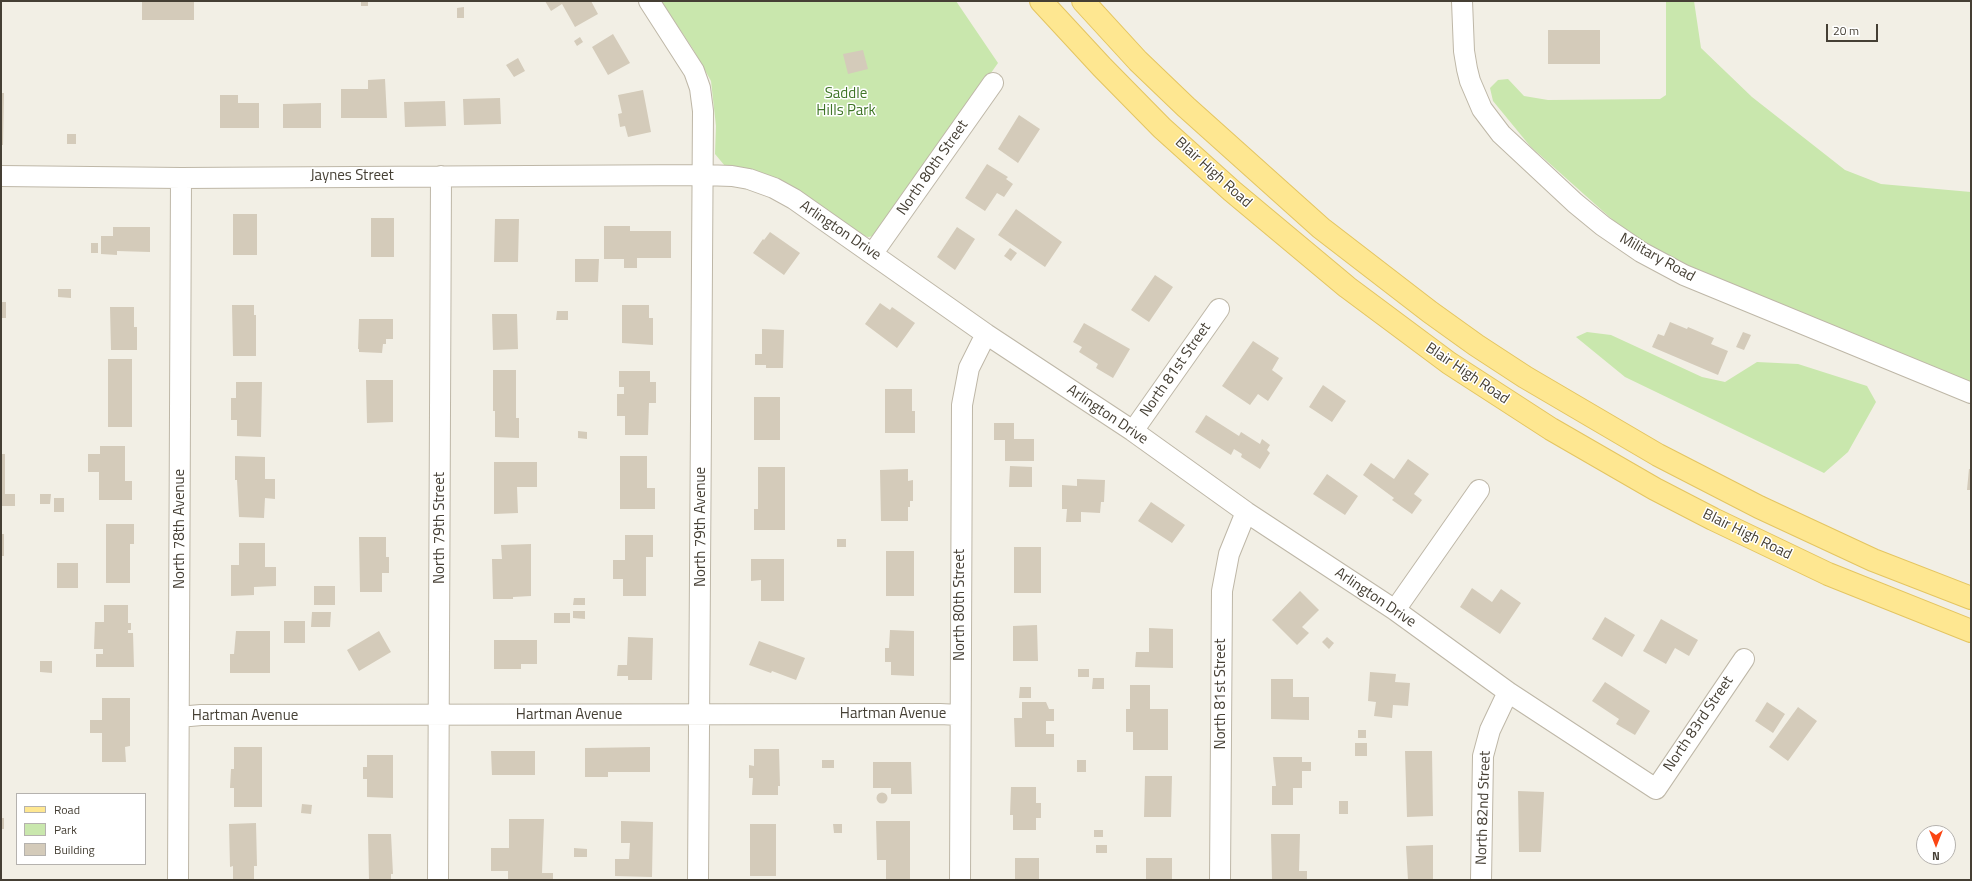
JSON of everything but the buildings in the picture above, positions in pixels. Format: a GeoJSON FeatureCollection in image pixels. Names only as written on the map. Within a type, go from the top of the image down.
{"type":"FeatureCollection","features":[{"type":"Feature","properties":{"kind":"main road","name":"Blair High Road"},"geometry":{"type":"LineString","coordinates":[[1041,1],[1102,67],[1162,128],[1282,234],[1347,287],[1449,363],[1558,433],[1713,520],[1828,574],[1971,631]]}},
{"type":"Feature","properties":{"kind":"main road","name":"Blair High Road"},"geometry":{"type":"LineString","coordinates":[[1083,1],[1138,61],[1186,107],[1310,218],[1418,303],[1476,345],[1525,377],[1658,455],[1759,507],[1873,560],[1971,598]]}},
{"type":"Feature","properties":{"kind":"street"},"geometry":{"type":"LineString","coordinates":[[649,1],[686,58],[700,88],[703,112],[703,175]]}},
{"type":"Feature","properties":{"kind":"street","name":"Military Road"},"geometry":{"type":"LineString","coordinates":[[1462,1],[1463,44],[1466,63],[1470,81],[1482,109],[1502,134],[1575,203],[1603,226],[1641,252],[1684,275],[1971,393]]}},
{"type":"Feature","properties":{"kind":"street","name":"North 80th Street"},"geometry":{"type":"LineString","coordinates":[[873,253],[993,83]]}},
{"type":"Feature","properties":{"kind":"street","name":"Jaynes Street"},"geometry":{"type":"LineString","coordinates":[[1,176],[181,178],[703,175]]}},
{"type":"Feature","properties":{"kind":"street","name":"Arlington Drive"},"geometry":{"type":"LineString","coordinates":[[703,175],[732,176],[749,179],[774,188],[794,199],[873,253],[986,334],[1133,431],[1246,512],[1395,610],[1508,692],[1656,789]]}},
{"type":"Feature","properties":{"kind":"street","name":"North 79th Avenue"},"geometry":{"type":"LineString","coordinates":[[698,880],[703,175]]}},
{"type":"Feature","properties":{"kind":"street","name":"North 79th Street"},"geometry":{"type":"LineString","coordinates":[[438,880],[441,176]]}},
{"type":"Feature","properties":{"kind":"street","name":"North 78th Avenue"},"geometry":{"type":"LineString","coordinates":[[178,880],[180,717],[181,178]]}},
{"type":"Feature","properties":{"kind":"street","name":"North 81st Street"},"geometry":{"type":"LineString","coordinates":[[1133,431],[1219,309]]}},
{"type":"Feature","properties":{"kind":"street","name":"North 80th Street"},"geometry":{"type":"LineString","coordinates":[[960,880],[959,715],[962,405],[969,368],[986,334]]}},
{"type":"Feature","properties":{"kind":"street"},"geometry":{"type":"LineString","coordinates":[[1395,610],[1479,490]]}},
{"type":"Feature","properties":{"kind":"street","name":"North 81st Street"},"geometry":{"type":"LineString","coordinates":[[1220,880],[1222,591],[1229,554],[1246,512]]}},
{"type":"Feature","properties":{"kind":"street","name":"North 83rd Street"},"geometry":{"type":"LineString","coordinates":[[1656,789],[1744,658]]}},
{"type":"Feature","properties":{"kind":"street","name":"North 82nd Street"},"geometry":{"type":"LineString","coordinates":[[1481,880],[1483,756],[1490,730],[1508,692]]}},
{"type":"Feature","properties":{"kind":"street","name":"Hartman Avenue"},"geometry":{"type":"LineString","coordinates":[[180,717],[201,715],[959,715]]}},
{"type":"Feature","properties":{"kind":"green space","name":"Saddle Hills Park"},"geometry":{"type":"Polygon","coordinates":[[[661,1],[956,1],[998,63],[880,230],[874,236],[868,237],[725,166],[715,154],[716,126],[711,81],[693,49],[661,1]]]}},
{"type":"Feature","properties":{"kind":"green space"},"geometry":{"type":"Polygon","coordinates":[[[1666,1],[1694,1],[1701,48],[1752,97],[1845,170],[1881,184],[1971,192],[1971,384],[1688,267],[1633,238],[1530,146],[1493,101],[1490,88],[1498,80],[1508,79],[1524,96],[1548,100],[1660,99],[1666,95],[1666,1]]]}},
{"type":"Feature","properties":{"kind":"green space"},"geometry":{"type":"Polygon","coordinates":[[[1587,332],[1611,335],[1702,377],[1725,382],[1757,362],[1798,364],[1867,386],[1876,402],[1848,452],[1824,473],[1625,377],[1576,337],[1587,332]]]}}]}
